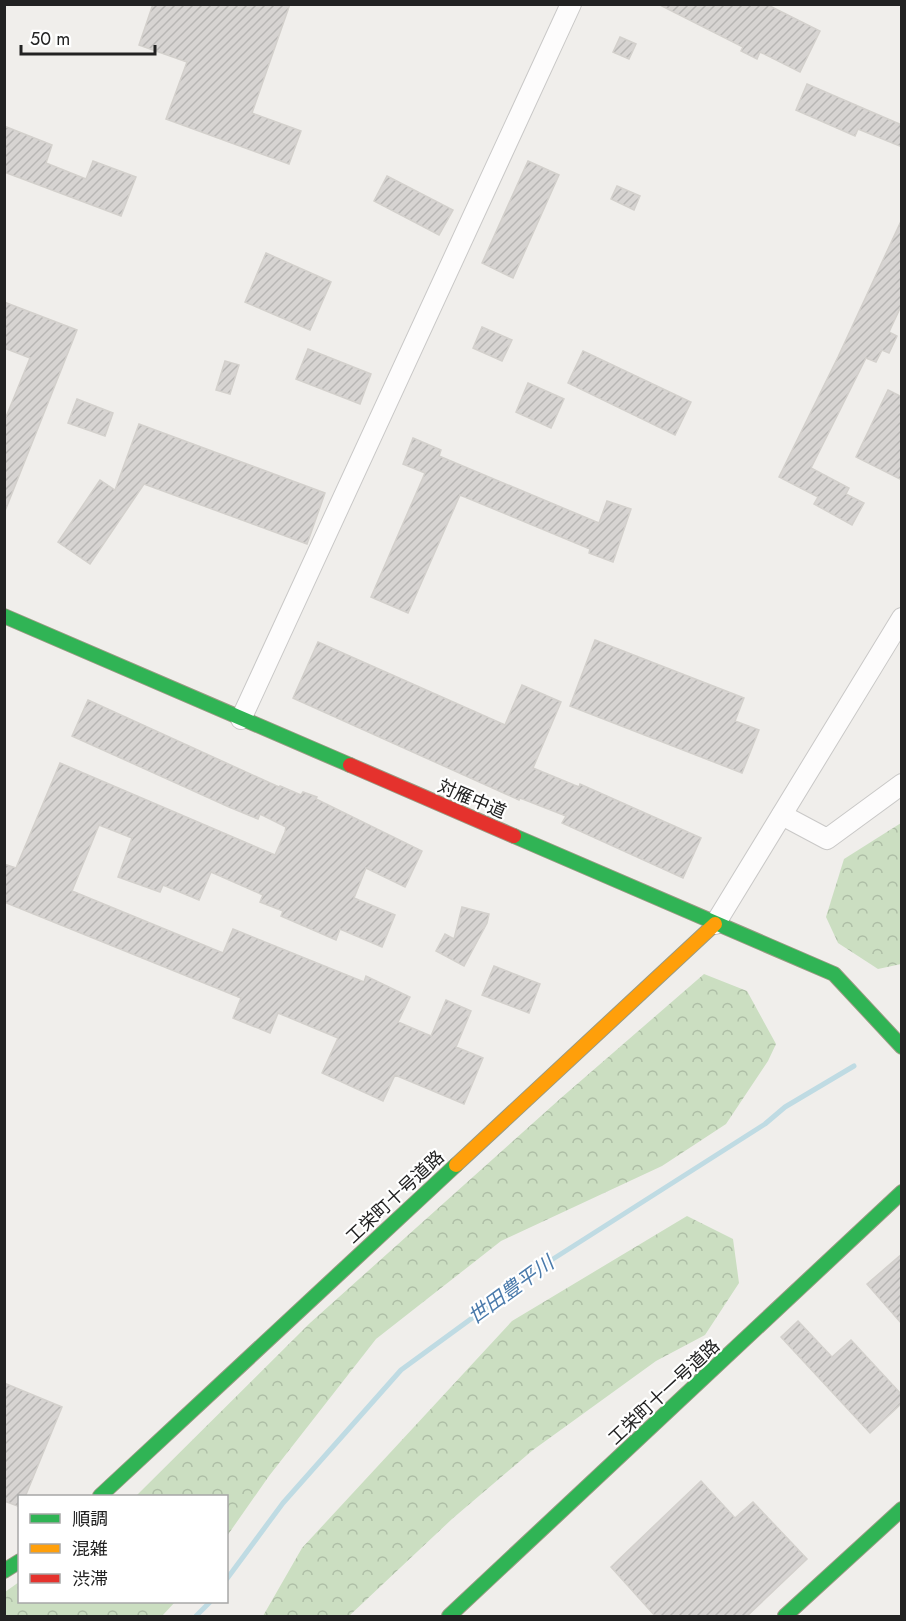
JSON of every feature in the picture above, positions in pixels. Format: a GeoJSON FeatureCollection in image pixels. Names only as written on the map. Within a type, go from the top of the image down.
{"type":"FeatureCollection","features":[{"type":"Feature","properties":{"kind":"street"},"geometry":{"type":"LineString","coordinates":[[242,719],[571,4]]}},
{"type":"Feature","properties":{"kind":"street","name":"対雁中道"},"geometry":{"type":"LineString","coordinates":[[4,616],[834,974],[902,1047]]}},
{"type":"Feature","properties":{"kind":"street"},"geometry":{"type":"LineString","coordinates":[[715,924],[902,618]]}},
{"type":"Feature","properties":{"kind":"street"},"geometry":{"type":"LineString","coordinates":[[782,815],[827,839],[902,784]]}},
{"type":"Feature","properties":{"kind":"street","name":"工栄町十号道路"},"geometry":{"type":"LineString","coordinates":[[102,1495],[715,924]]}},
{"type":"Feature","properties":{"kind":"street","name":"工栄町十一号道路"},"geometry":{"type":"LineString","coordinates":[[449,1617],[902,1192]]}},
{"type":"Feature","properties":{"kind":"street"},"geometry":{"type":"LineString","coordinates":[[785,1617],[902,1509]]}},
{"type":"Feature","properties":{"kind":"street"},"geometry":{"type":"LineString","coordinates":[[4,1571],[18,1562]]}},
{"type":"Feature","properties":{"kind":"green space"},"geometry":{"type":"Polygon","coordinates":[[[901,823],[901,964],[878,969],[838,943],[826,917],[844,859],[901,823]]]}},
{"type":"Feature","properties":{"kind":"green space"},"geometry":{"type":"Polygon","coordinates":[[[704,974],[747,991],[776,1044],[768,1061],[726,1124],[662,1166],[501,1241],[376,1339],[269,1476],[228,1535],[228,1495],[137,1495],[310,1323],[561,1098],[704,974]]]}},
{"type":"Feature","properties":{"kind":"green space"},"geometry":{"type":"Polygon","coordinates":[[[687,1216],[733,1239],[739,1283],[705,1335],[656,1361],[533,1450],[452,1519],[349,1616],[263,1616],[302,1548],[512,1321],[687,1216]]]}},
{"type":"Feature","properties":{"kind":"green space"},"geometry":{"type":"Polygon","coordinates":[[[18,1583],[18,1603],[174,1603],[162,1616],[5,1616],[5,1592],[18,1583]]]}},
{"type":"Feature","properties":{"kind":"building"},"geometry":{"type":"Polygon","coordinates":[[[153,4],[290,4],[252,113],[301,131],[289,164],[166,119],[187,62],[139,45],[153,4]]]}},
{"type":"Feature","properties":{"kind":"building"},"geometry":{"type":"Polygon","coordinates":[[[658,4],[766,4],[820,31],[800,72],[760,52],[757,59],[741,51],[743,47],[658,4]]]}},
{"type":"Feature","properties":{"kind":"building"},"geometry":{"type":"Polygon","coordinates":[[[620,37],[636,44],[629,59],[613,52],[620,37]]]}},
{"type":"Feature","properties":{"kind":"building"},"geometry":{"type":"Polygon","coordinates":[[[807,84],[902,125],[902,147],[858,129],[855,136],[796,110],[807,84]]]}},
{"type":"Feature","properties":{"kind":"building"},"geometry":{"type":"Polygon","coordinates":[[[4,126],[52,145],[46,163],[86,179],[93,161],[136,177],[121,216],[4,172],[4,126]]]}},
{"type":"Feature","properties":{"kind":"building"},"geometry":{"type":"Polygon","coordinates":[[[528,161],[559,175],[513,278],[482,263],[528,161]]]}},
{"type":"Feature","properties":{"kind":"building"},"geometry":{"type":"Polygon","coordinates":[[[387,176],[453,210],[439,235],[374,201],[387,176]]]}},
{"type":"Feature","properties":{"kind":"building"},"geometry":{"type":"Polygon","coordinates":[[[617,186],[640,196],[634,210],[611,199],[617,186]]]}},
{"type":"Feature","properties":{"kind":"building"},"geometry":{"type":"Polygon","coordinates":[[[902,219],[902,304],[889,332],[897,336],[889,353],[882,350],[876,362],[866,358],[811,468],[849,488],[846,494],[864,503],[852,525],[814,504],[818,497],[779,477],[902,219]]]}},
{"type":"Feature","properties":{"kind":"building"},"geometry":{"type":"Polygon","coordinates":[[[266,253],[331,282],[310,330],[245,302],[266,253]]]}},
{"type":"Feature","properties":{"kind":"building"},"geometry":{"type":"Polygon","coordinates":[[[4,302],[77,330],[5,511],[4,422],[30,358],[4,348],[4,302]]]}},
{"type":"Feature","properties":{"kind":"building"},"geometry":{"type":"Polygon","coordinates":[[[482,327],[512,340],[502,361],[473,348],[482,327]]]}},
{"type":"Feature","properties":{"kind":"building"},"geometry":{"type":"Polygon","coordinates":[[[308,349],[371,374],[360,404],[296,379],[308,349]]]}},
{"type":"Feature","properties":{"kind":"building"},"geometry":{"type":"Polygon","coordinates":[[[583,351],[691,402],[675,435],[568,383],[583,351]]]}},
{"type":"Feature","properties":{"kind":"building"},"geometry":{"type":"Polygon","coordinates":[[[225,361],[239,365],[230,394],[216,390],[225,361]]]}},
{"type":"Feature","properties":{"kind":"building"},"geometry":{"type":"Polygon","coordinates":[[[528,383],[564,399],[551,428],[516,412],[528,383]]]}},
{"type":"Feature","properties":{"kind":"building"},"geometry":{"type":"Polygon","coordinates":[[[888,390],[902,397],[902,480],[856,457],[888,390]]]}},
{"type":"Feature","properties":{"kind":"building"},"geometry":{"type":"Polygon","coordinates":[[[77,399],[113,413],[105,436],[68,423],[77,399]]]}},
{"type":"Feature","properties":{"kind":"building"},"geometry":{"type":"Polygon","coordinates":[[[139,424],[325,493],[307,544],[144,484],[90,564],[58,542],[100,480],[115,490],[139,424]]]}},
{"type":"Feature","properties":{"kind":"building"},"geometry":{"type":"Polygon","coordinates":[[[413,438],[441,450],[439,456],[599,523],[607,501],[631,509],[613,562],[589,553],[590,549],[460,495],[408,613],[371,597],[425,473],[403,464],[413,438]]]}},
{"type":"Feature","properties":{"kind":"building"},"geometry":{"type":"Polygon","coordinates":[[[595,640],[744,698],[735,721],[759,730],[742,773],[570,706],[595,640]]]}},
{"type":"Feature","properties":{"kind":"building"},"geometry":{"type":"Polygon","coordinates":[[[318,642],[505,725],[522,685],[561,702],[533,768],[579,787],[580,784],[701,838],[683,878],[562,823],[566,816],[520,798],[519,800],[293,698],[318,642]]]}},
{"type":"Feature","properties":{"kind":"building"},"geometry":{"type":"Polygon","coordinates":[[[88,700],[279,787],[301,795],[303,792],[317,797],[316,799],[422,851],[405,887],[366,868],[354,898],[395,915],[382,947],[340,929],[336,940],[281,916],[283,911],[260,902],[263,895],[211,872],[199,900],[163,885],[160,892],[118,877],[132,838],[99,825],[72,891],[223,953],[233,929],[364,982],[366,976],[410,997],[398,1022],[431,1036],[446,1000],[471,1011],[456,1047],[483,1058],[464,1104],[395,1075],[383,1101],[322,1073],[338,1038],[278,1013],[270,1033],[233,1018],[241,998],[4,902],[4,864],[16,868],[60,763],[275,855],[285,832],[286,827],[260,814],[258,819],[229,807],[72,736],[88,700]]]}},
{"type":"Feature","properties":{"kind":"building"},"geometry":{"type":"Polygon","coordinates":[[[462,907],[489,914],[487,923],[464,966],[436,951],[445,934],[454,939],[462,907]]]}},
{"type":"Feature","properties":{"kind":"building"},"geometry":{"type":"Polygon","coordinates":[[[494,966],[540,984],[529,1013],[482,995],[494,966]]]}},
{"type":"Feature","properties":{"kind":"building"},"geometry":{"type":"Polygon","coordinates":[[[902,1254],[902,1324],[867,1284],[902,1254]]]}},
{"type":"Feature","properties":{"kind":"building"},"geometry":{"type":"Polygon","coordinates":[[[798,1321],[832,1357],[851,1340],[902,1395],[902,1403],[870,1433],[781,1337],[798,1321]]]}},
{"type":"Feature","properties":{"kind":"building"},"geometry":{"type":"Polygon","coordinates":[[[4,1383],[62,1407],[26,1495],[18,1495],[18,1506],[4,1501],[4,1383]]]}},
{"type":"Feature","properties":{"kind":"building"},"geometry":{"type":"Polygon","coordinates":[[[701,1481],[735,1518],[753,1502],[807,1559],[746,1617],[656,1617],[611,1567],[701,1481]]]}},
{"type":"Feature","properties":{"kind":"waterway","name":"世田豊平川"},"geometry":{"type":"LineString","coordinates":[[228,1577],[283,1503],[401,1370],[553,1259],[765,1124],[785,1107],[854,1066]]}},
{"type":"Feature","properties":{"kind":"waterway","name":"世田豊平川"},"geometry":{"type":"LineString","coordinates":[[196,1616],[209,1603]]}},
{"type":"Feature","properties":{"kind":"traffic: fast"},"geometry":{"type":"LineString","coordinates":[[4,616],[350,765]]}},
{"type":"Feature","properties":{"kind":"traffic: fast"},"geometry":{"type":"LineString","coordinates":[[514,836],[834,974],[902,1047]]}},
{"type":"Feature","properties":{"kind":"traffic: fast"},"geometry":{"type":"LineString","coordinates":[[101,1495],[456,1165]]}},
{"type":"Feature","properties":{"kind":"traffic: fast"},"geometry":{"type":"LineString","coordinates":[[449,1616],[902,1192]]}},
{"type":"Feature","properties":{"kind":"traffic: fast"},"geometry":{"type":"LineString","coordinates":[[785,1616],[902,1509]]}},
{"type":"Feature","properties":{"kind":"traffic: fast"},"geometry":{"type":"LineString","coordinates":[[4,1571],[18,1562]]}},
{"type":"Feature","properties":{"kind":"traffic: slow"},"geometry":{"type":"LineString","coordinates":[[456,1165],[715,924]]}},
{"type":"Feature","properties":{"kind":"traffic: jam"},"geometry":{"type":"LineString","coordinates":[[350,765],[514,836]]}}]}
